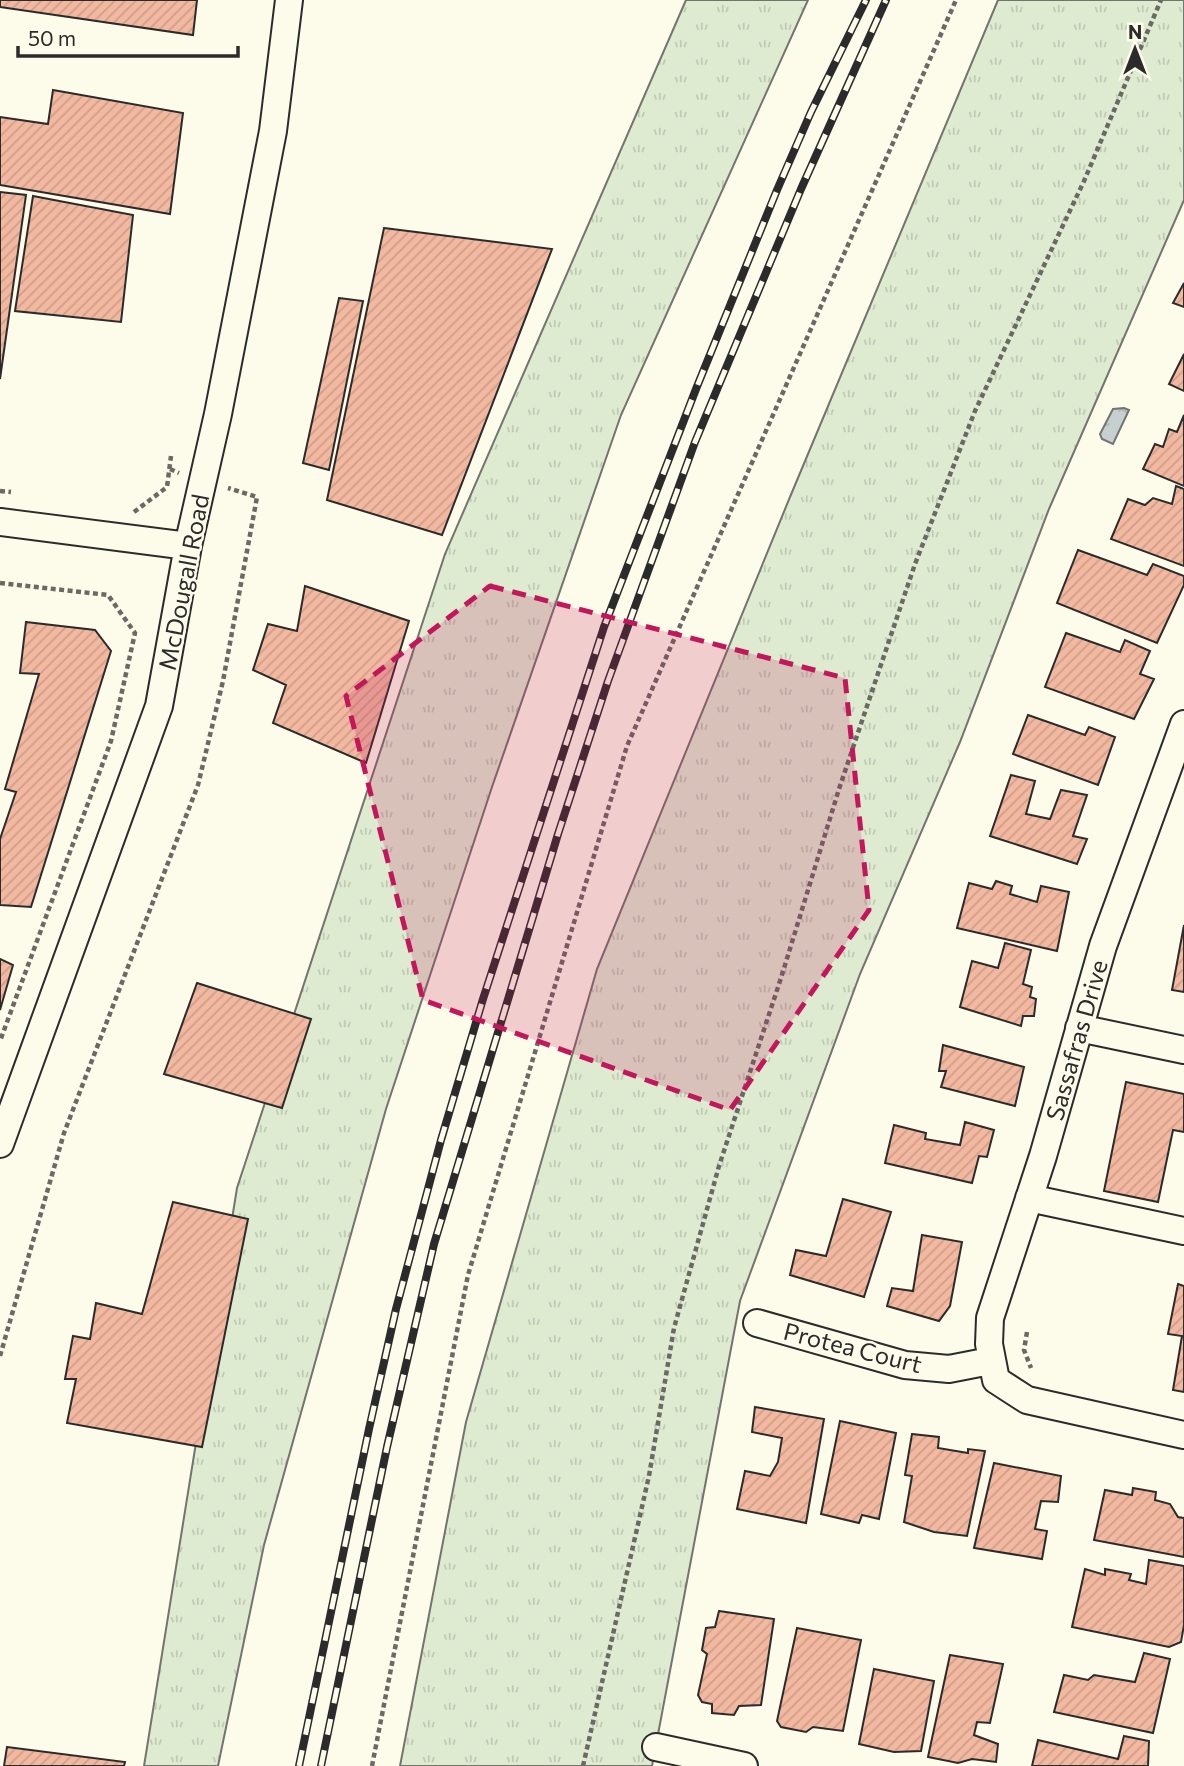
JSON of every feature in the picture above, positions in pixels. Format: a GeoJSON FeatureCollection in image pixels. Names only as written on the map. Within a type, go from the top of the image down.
{"type":"FeatureCollection","features":[{"type":"Feature","properties":{"kind":"street","name":"McDougall Road"},"geometry":{"type":"LineString","coordinates":[[0,1144],[159,706],[188,546],[273,131],[289,0]]}},
{"type":"Feature","properties":{"kind":"street"},"geometry":{"type":"LineString","coordinates":[[0,522],[188,546]]}},
{"type":"Feature","properties":{"kind":"street","name":"Sassafras Drive"},"geometry":{"type":"LineString","coordinates":[[990,1361],[990,1318],[1029,1198],[1102,946],[1184,724]]}},
{"type":"Feature","properties":{"kind":"street"},"geometry":{"type":"LineString","coordinates":[[1079,1028],[1184,1050]]}},
{"type":"Feature","properties":{"kind":"street"},"geometry":{"type":"LineString","coordinates":[[1029,1198],[1184,1231]]}},
{"type":"Feature","properties":{"kind":"street","name":"Protea Court"},"geometry":{"type":"LineString","coordinates":[[757,1323],[905,1365],[949,1369],[990,1361]]}},
{"type":"Feature","properties":{"kind":"street"},"geometry":{"type":"LineString","coordinates":[[990,1361],[996,1380],[1027,1400],[1184,1435]]}},
{"type":"Feature","properties":{"kind":"street"},"geometry":{"type":"LineString","coordinates":[[656,1747],[744,1766]]}},
{"type":"Feature","properties":{"kind":"path"},"geometry":{"type":"LineString","coordinates":[[372,1766],[468,1275],[627,746],[957,0]]}},
{"type":"Feature","properties":{"kind":"path"},"geometry":{"type":"LineString","coordinates":[[583,1766],[649,1476],[674,1328],[719,1166],[839,789],[915,564],[975,411],[1084,181],[1161,0]]}},
{"type":"Feature","properties":{"kind":"path"},"geometry":{"type":"LineString","coordinates":[[121,510],[135,512],[167,487],[172,456]]}},
{"type":"Feature","properties":{"kind":"path"},"geometry":{"type":"LineString","coordinates":[[0,1356],[64,1133],[198,785],[220,694],[257,497],[203,481]]}},
{"type":"Feature","properties":{"kind":"path"},"geometry":{"type":"LineString","coordinates":[[0,491],[13,493]]}},
{"type":"Feature","properties":{"kind":"path"},"geometry":{"type":"LineString","coordinates":[[0,583],[108,595],[135,633],[111,741],[0,1041]]}},
{"type":"Feature","properties":{"kind":"path"},"geometry":{"type":"LineString","coordinates":[[1027,1332],[1024,1350],[1029,1367],[1039,1371]]}},
{"type":"Feature","properties":{"kind":"highlighted area"},"geometry":{"type":"Polygon","coordinates":[[[490,586],[845,678],[869,910],[730,1110],[423,1000],[346,696],[490,586]]]}},
{"type":"Feature","properties":{"kind":"green space"},"geometry":{"type":"Polygon","coordinates":[[[686,0],[808,0],[621,415],[492,787],[386,1109],[264,1545],[218,1766],[144,1766],[237,1188],[445,554],[686,0]]]}},
{"type":"Feature","properties":{"kind":"green space"},"geometry":{"type":"Polygon","coordinates":[[[998,0],[1184,0],[1184,200],[1049,509],[960,742],[860,974],[740,1301],[652,1766],[400,1766],[466,1422],[597,969],[790,497],[998,0]]]}},
{"type":"Feature","properties":{"kind":"water"},"geometry":{"type":"Polygon","coordinates":[[[1113,409],[1129,410],[1113,444],[1102,439],[1100,434],[1113,409]]]}},
{"type":"Feature","properties":{"kind":"building"},"geometry":{"type":"Polygon","coordinates":[[[0,0],[197,0],[193,35],[0,7],[0,0]]]}},
{"type":"Feature","properties":{"kind":"building"},"geometry":{"type":"Polygon","coordinates":[[[53,90],[183,113],[170,214],[0,185],[0,117],[48,124],[53,90]]]}},
{"type":"Feature","properties":{"kind":"building"},"geometry":{"type":"Polygon","coordinates":[[[0,192],[26,195],[0,379],[0,192]]]}},
{"type":"Feature","properties":{"kind":"building"},"geometry":{"type":"Polygon","coordinates":[[[33,196],[133,215],[121,322],[15,311],[33,196]]]}},
{"type":"Feature","properties":{"kind":"building"},"geometry":{"type":"Polygon","coordinates":[[[384,228],[552,249],[442,535],[327,500],[384,228]]]}},
{"type":"Feature","properties":{"kind":"building"},"geometry":{"type":"Polygon","coordinates":[[[1184,283],[1184,307],[1173,303],[1184,283]]]}},
{"type":"Feature","properties":{"kind":"building"},"geometry":{"type":"Polygon","coordinates":[[[339,298],[363,301],[329,470],[303,463],[339,298]]]}},
{"type":"Feature","properties":{"kind":"building"},"geometry":{"type":"Polygon","coordinates":[[[1184,354],[1184,391],[1169,384],[1184,354]]]}},
{"type":"Feature","properties":{"kind":"building"},"geometry":{"type":"Polygon","coordinates":[[[1184,415],[1184,486],[1143,469],[1155,444],[1163,447],[1169,429],[1177,432],[1184,415]]]}},
{"type":"Feature","properties":{"kind":"building"},"geometry":{"type":"Polygon","coordinates":[[[1176,486],[1184,489],[1184,566],[1111,539],[1128,499],[1145,505],[1153,498],[1172,504],[1176,486]]]}},
{"type":"Feature","properties":{"kind":"building"},"geometry":{"type":"Polygon","coordinates":[[[1078,550],[1147,575],[1153,564],[1184,576],[1184,585],[1157,643],[1057,603],[1078,550]]]}},
{"type":"Feature","properties":{"kind":"building"},"geometry":{"type":"Polygon","coordinates":[[[305,586],[409,621],[366,763],[273,723],[286,685],[253,670],[268,624],[297,631],[305,586]]]}},
{"type":"Feature","properties":{"kind":"building"},"geometry":{"type":"Polygon","coordinates":[[[26,622],[95,630],[111,651],[31,907],[0,905],[0,839],[16,792],[5,789],[39,674],[20,673],[26,622]]]}},
{"type":"Feature","properties":{"kind":"building"},"geometry":{"type":"Polygon","coordinates":[[[1066,633],[1120,652],[1125,640],[1150,651],[1140,674],[1154,679],[1134,719],[1045,687],[1066,633]]]}},
{"type":"Feature","properties":{"kind":"building"},"geometry":{"type":"Polygon","coordinates":[[[1028,715],[1085,735],[1089,727],[1115,737],[1098,785],[1013,754],[1028,715]]]}},
{"type":"Feature","properties":{"kind":"building"},"geometry":{"type":"Polygon","coordinates":[[[1011,775],[1035,781],[1026,814],[1050,819],[1061,790],[1087,795],[1073,836],[1087,839],[1077,864],[990,836],[1011,775]]]}},
{"type":"Feature","properties":{"kind":"building"},"geometry":{"type":"Polygon","coordinates":[[[996,881],[1012,886],[1010,894],[1037,902],[1041,886],[1069,892],[1057,951],[957,928],[969,883],[992,889],[996,881]]]}},
{"type":"Feature","properties":{"kind":"building"},"geometry":{"type":"Polygon","coordinates":[[[1184,925],[1184,992],[1172,990],[1184,925]]]}},
{"type":"Feature","properties":{"kind":"building"},"geometry":{"type":"Polygon","coordinates":[[[1005,943],[1031,950],[1023,984],[1032,987],[1030,997],[1036,999],[1034,1016],[1023,1016],[1021,1026],[960,1007],[972,961],[998,968],[1005,943]]]}},
{"type":"Feature","properties":{"kind":"building"},"geometry":{"type":"Polygon","coordinates":[[[0,959],[13,965],[0,1010],[0,959]]]}},
{"type":"Feature","properties":{"kind":"building"},"geometry":{"type":"Polygon","coordinates":[[[197,983],[311,1019],[282,1108],[164,1074],[197,983]]]}},
{"type":"Feature","properties":{"kind":"building"},"geometry":{"type":"Polygon","coordinates":[[[943,1045],[1024,1067],[1015,1106],[941,1087],[946,1071],[939,1071],[943,1045]]]}},
{"type":"Feature","properties":{"kind":"building"},"geometry":{"type":"Polygon","coordinates":[[[1126,1082],[1184,1094],[1184,1132],[1173,1130],[1158,1202],[1104,1191],[1126,1082]]]}},
{"type":"Feature","properties":{"kind":"building"},"geometry":{"type":"Polygon","coordinates":[[[965,1122],[994,1130],[987,1157],[979,1156],[972,1183],[885,1163],[894,1125],[926,1133],[925,1139],[960,1145],[965,1122]]]}},
{"type":"Feature","properties":{"kind":"building"},"geometry":{"type":"Polygon","coordinates":[[[843,1199],[891,1212],[864,1297],[790,1275],[796,1250],[826,1256],[843,1199]]]}},
{"type":"Feature","properties":{"kind":"building"},"geometry":{"type":"Polygon","coordinates":[[[173,1202],[248,1219],[202,1447],[67,1423],[76,1379],[65,1379],[73,1336],[90,1339],[96,1303],[142,1314],[173,1202]]]}},
{"type":"Feature","properties":{"kind":"building"},"geometry":{"type":"Polygon","coordinates":[[[922,1235],[962,1242],[950,1306],[939,1321],[887,1306],[892,1288],[913,1291],[922,1235]]]}},
{"type":"Feature","properties":{"kind":"building"},"geometry":{"type":"Polygon","coordinates":[[[1178,1284],[1184,1286],[1184,1392],[1173,1390],[1182,1336],[1168,1334],[1178,1284]]]}},
{"type":"Feature","properties":{"kind":"building"},"geometry":{"type":"Polygon","coordinates":[[[755,1407],[824,1419],[806,1523],[737,1509],[745,1471],[770,1476],[778,1462],[782,1438],[752,1432],[755,1407]]]}},
{"type":"Feature","properties":{"kind":"building"},"geometry":{"type":"Polygon","coordinates":[[[840,1421],[896,1433],[879,1519],[862,1515],[859,1523],[821,1514],[840,1421]]]}},
{"type":"Feature","properties":{"kind":"building"},"geometry":{"type":"Polygon","coordinates":[[[912,1434],[939,1437],[938,1448],[968,1453],[968,1449],[985,1451],[967,1536],[934,1532],[904,1522],[912,1476],[905,1475],[912,1434]]]}},
{"type":"Feature","properties":{"kind":"building"},"geometry":{"type":"Polygon","coordinates":[[[994,1463],[1061,1476],[1058,1502],[1041,1501],[1035,1529],[1047,1531],[1042,1559],[974,1548],[994,1463]]]}},
{"type":"Feature","properties":{"kind":"building"},"geometry":{"type":"Polygon","coordinates":[[[1133,1488],[1156,1492],[1155,1500],[1170,1504],[1178,1517],[1184,1518],[1184,1557],[1094,1540],[1105,1490],[1132,1495],[1133,1488]]]}},
{"type":"Feature","properties":{"kind":"building"},"geometry":{"type":"Polygon","coordinates":[[[1149,1560],[1184,1566],[1184,1625],[1181,1642],[1169,1647],[1072,1627],[1085,1569],[1105,1575],[1105,1569],[1131,1574],[1129,1580],[1146,1584],[1149,1560]]]}},
{"type":"Feature","properties":{"kind":"building"},"geometry":{"type":"Polygon","coordinates":[[[719,1611],[774,1619],[761,1705],[739,1706],[734,1715],[712,1713],[712,1704],[702,1702],[698,1695],[707,1654],[702,1650],[706,1628],[715,1627],[719,1611]]]}},
{"type":"Feature","properties":{"kind":"building"},"geometry":{"type":"Polygon","coordinates":[[[797,1628],[861,1640],[843,1731],[813,1727],[806,1732],[781,1727],[777,1721],[797,1628]]]}},
{"type":"Feature","properties":{"kind":"building"},"geometry":{"type":"Polygon","coordinates":[[[1144,1653],[1170,1659],[1153,1733],[1054,1712],[1064,1675],[1088,1680],[1094,1675],[1135,1682],[1144,1653]]]}},
{"type":"Feature","properties":{"kind":"building"},"geometry":{"type":"Polygon","coordinates":[[[950,1655],[1003,1664],[990,1723],[977,1722],[974,1735],[998,1744],[996,1762],[972,1759],[958,1763],[928,1757],[950,1655]]]}},
{"type":"Feature","properties":{"kind":"building"},"geometry":{"type":"Polygon","coordinates":[[[874,1669],[934,1681],[921,1751],[894,1752],[859,1744],[874,1669]]]}},
{"type":"Feature","properties":{"kind":"building"},"geometry":{"type":"Polygon","coordinates":[[[1124,1736],[1149,1741],[1148,1766],[1032,1766],[1038,1740],[1118,1759],[1124,1736]]]}},
{"type":"Feature","properties":{"kind":"building"},"geometry":{"type":"Polygon","coordinates":[[[7,1747],[125,1762],[124,1766],[4,1766],[7,1747]]]}},
{"type":"Feature","properties":{"kind":"railway"},"geometry":{"type":"LineString","coordinates":[[299,1766],[396,1309],[441,1140],[483,999],[604,627],[777,190],[811,112],[866,0]]}},
{"type":"Feature","properties":{"kind":"railway"},"geometry":{"type":"LineString","coordinates":[[321,1766],[387,1447],[434,1244],[558,834],[608,681],[695,442],[801,189],[886,0]]}}]}
